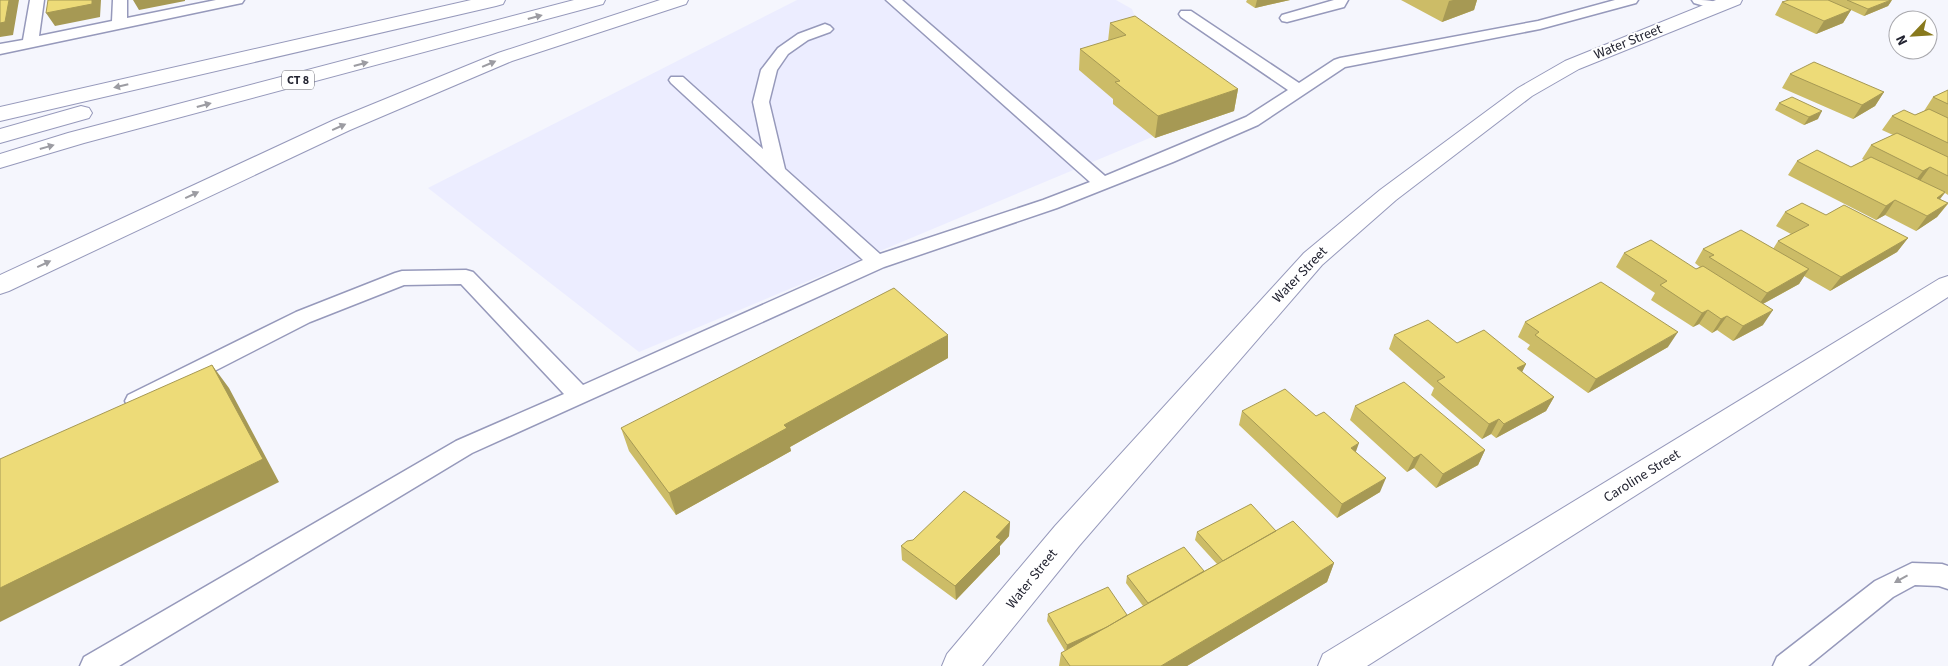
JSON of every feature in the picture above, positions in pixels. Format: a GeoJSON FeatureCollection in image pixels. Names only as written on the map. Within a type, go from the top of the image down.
{"type":"FeatureCollection","features":[{"type":"Feature","properties":{"kind":"main road","name":"CT 8"},"geometry":{"type":"LineString","coordinates":[[0,136],[496,0]]}},
{"type":"Feature","properties":{"kind":"main road","name":"CT 8"},"geometry":{"type":"LineString","coordinates":[[0,161],[76,138],[596,0]]}},
{"type":"Feature","properties":{"kind":"main road"},"geometry":{"type":"LineString","coordinates":[[0,284],[342,125],[387,106],[505,57],[680,0]]}},
{"type":"Feature","properties":{"kind":"main road","name":"Water Street"},"geometry":{"type":"LineString","coordinates":[[960,666],[1067,536],[1313,259],[1388,195],[1525,92],[1572,65],[1717,2]]}},
{"type":"Feature","properties":{"kind":"main road"},"geometry":{"type":"LineString","coordinates":[[0,114],[476,5]]}},
{"type":"Feature","properties":{"kind":"main road","name":"Caroline Street"},"geometry":{"type":"LineString","coordinates":[[1336,666],[1948,285]]}},
{"type":"Feature","properties":{"kind":"lane"},"geometry":{"type":"LineString","coordinates":[[30,43],[37,0]]}},
{"type":"Feature","properties":{"kind":"lane"},"geometry":{"type":"LineString","coordinates":[[119,24],[120,0]]}},
{"type":"Feature","properties":{"kind":"lane"},"geometry":{"type":"LineString","coordinates":[[0,49],[119,24],[204,3],[237,0]]}},
{"type":"Feature","properties":{"kind":"lane"},"geometry":{"type":"LineString","coordinates":[[893,0],[1102,183]]}},
{"type":"Feature","properties":{"kind":"lane"},"geometry":{"type":"LineString","coordinates":[[1287,18],[1339,4],[1341,0]]}},
{"type":"Feature","properties":{"kind":"lane"},"geometry":{"type":"LineString","coordinates":[[1578,0],[1599,10]]}},
{"type":"Feature","properties":{"kind":"lane"},"geometry":{"type":"LineString","coordinates":[[94,666],[464,447],[877,262],[1050,204],[1167,158],[1252,121],[1340,63],[1540,25],[1631,0]]}},
{"type":"Feature","properties":{"kind":"lane"},"geometry":{"type":"LineString","coordinates":[[1186,14],[1298,90]]}},
{"type":"Feature","properties":{"kind":"lane"},"geometry":{"type":"LineString","coordinates":[[777,171],[762,102],[769,70],[783,51],[803,37],[825,28]]}},
{"type":"Feature","properties":{"kind":"lane"},"geometry":{"type":"LineString","coordinates":[[677,80],[877,262]]}},
{"type":"Feature","properties":{"kind":"lane"},"geometry":{"type":"LineString","coordinates":[[118,410],[303,317],[402,278],[466,277],[580,396]]}},
{"type":"Feature","properties":{"kind":"lane"},"geometry":{"type":"LineString","coordinates":[[1787,666],[1884,589],[1912,574],[1942,575],[1948,578]]}},
{"type":"Feature","properties":{"kind":"shaded area"},"geometry":{"type":"Polygon","coordinates":[[[797,0],[1116,0],[1132,9],[1176,127],[639,352],[428,188],[797,0]]]}},
{"type":"Feature","properties":{"kind":"building"},"geometry":{"type":"Polygon","coordinates":[[[0,0],[9,0],[5,22],[0,23],[0,0]]]}},
{"type":"Feature","properties":{"kind":"building"},"geometry":{"type":"Polygon","coordinates":[[[48,0],[92,0],[92,4],[46,13],[48,0]]]}},
{"type":"Feature","properties":{"kind":"building"},"geometry":{"type":"Polygon","coordinates":[[[1789,0],[1828,0],[1851,10],[1824,21],[1782,2],[1789,0]]]}},
{"type":"Feature","properties":{"kind":"building"},"geometry":{"type":"Polygon","coordinates":[[[1847,0],[1891,0],[1868,9],[1847,0]]]}},
{"type":"Feature","properties":{"kind":"building"},"geometry":{"type":"Polygon","coordinates":[[[1135,16],[1238,89],[1158,116],[1115,82],[1120,81],[1080,49],[1126,35],[1110,23],[1135,16]]]}},
{"type":"Feature","properties":{"kind":"building"},"geometry":{"type":"Polygon","coordinates":[[[1814,62],[1884,92],[1862,105],[1790,74],[1814,62]]]}},
{"type":"Feature","properties":{"kind":"building"},"geometry":{"type":"Polygon","coordinates":[[[1948,90],[1948,104],[1933,97],[1948,90]]]}},
{"type":"Feature","properties":{"kind":"building"},"geometry":{"type":"Polygon","coordinates":[[[1792,97],[1822,111],[1809,117],[1779,103],[1792,97]]]}},
{"type":"Feature","properties":{"kind":"building"},"geometry":{"type":"Polygon","coordinates":[[[1929,109],[1948,118],[1948,143],[1892,116],[1904,110],[1915,115],[1929,109]]]}},
{"type":"Feature","properties":{"kind":"building"},"geometry":{"type":"Polygon","coordinates":[[[1897,133],[1948,157],[1948,176],[1930,167],[1923,171],[1871,145],[1897,133]]]}},
{"type":"Feature","properties":{"kind":"building"},"geometry":{"type":"Polygon","coordinates":[[[1817,150],[1851,167],[1871,157],[1945,192],[1937,198],[1948,203],[1927,216],[1895,200],[1886,206],[1797,161],[1817,150]]]}},
{"type":"Feature","properties":{"kind":"building"},"geometry":{"type":"Polygon","coordinates":[[[1802,203],[1826,215],[1844,205],[1908,238],[1841,277],[1778,241],[1809,225],[1785,212],[1802,203]]]}},
{"type":"Feature","properties":{"kind":"building"},"geometry":{"type":"Polygon","coordinates":[[[1741,230],[1809,269],[1767,293],[1709,257],[1714,255],[1703,249],[1741,230]]]}},
{"type":"Feature","properties":{"kind":"building"},"geometry":{"type":"Polygon","coordinates":[[[1651,240],[1696,269],[1703,266],[1773,310],[1743,326],[1727,316],[1721,319],[1708,310],[1702,313],[1660,285],[1667,281],[1624,253],[1651,240]]]}},
{"type":"Feature","properties":{"kind":"building"},"geometry":{"type":"Polygon","coordinates":[[[1601,282],[1678,332],[1596,379],[1535,335],[1539,332],[1525,322],[1601,282]]]}},
{"type":"Feature","properties":{"kind":"building"},"geometry":{"type":"Polygon","coordinates":[[[894,288],[948,335],[784,425],[787,428],[669,493],[621,428],[894,288]]]}},
{"type":"Feature","properties":{"kind":"building"},"geometry":{"type":"Polygon","coordinates":[[[1428,320],[1457,343],[1484,330],[1526,364],[1517,368],[1554,397],[1504,424],[1499,419],[1489,424],[1437,381],[1445,377],[1394,335],[1428,320]]]}},
{"type":"Feature","properties":{"kind":"building"},"geometry":{"type":"Polygon","coordinates":[[[212,365],[263,459],[0,588],[0,459],[212,365]]]}},
{"type":"Feature","properties":{"kind":"building"},"geometry":{"type":"Polygon","coordinates":[[[1404,382],[1485,450],[1443,474],[1421,454],[1414,458],[1355,406],[1404,382]]]}},
{"type":"Feature","properties":{"kind":"building"},"geometry":{"type":"Polygon","coordinates":[[[1285,389],[1316,416],[1324,412],[1359,443],[1351,448],[1386,478],[1342,504],[1242,411],[1285,389]]]}},
{"type":"Feature","properties":{"kind":"building"},"geometry":{"type":"Polygon","coordinates":[[[964,491],[1010,522],[996,537],[1001,540],[955,586],[901,546],[907,541],[913,540],[964,491]]]}},
{"type":"Feature","properties":{"kind":"building"},"geometry":{"type":"Polygon","coordinates":[[[1251,504],[1276,531],[1223,561],[1197,532],[1251,504]]]}},
{"type":"Feature","properties":{"kind":"building"},"geometry":{"type":"Polygon","coordinates":[[[1293,521],[1334,563],[1161,666],[1070,666],[1061,653],[1293,521]]]}},
{"type":"Feature","properties":{"kind":"building"},"geometry":{"type":"Polygon","coordinates":[[[1184,547],[1204,571],[1148,603],[1127,576],[1184,547]]]}},
{"type":"Feature","properties":{"kind":"building"},"geometry":{"type":"Polygon","coordinates":[[[1108,587],[1127,615],[1107,627],[1067,645],[1048,614],[1108,587]]]}}]}
